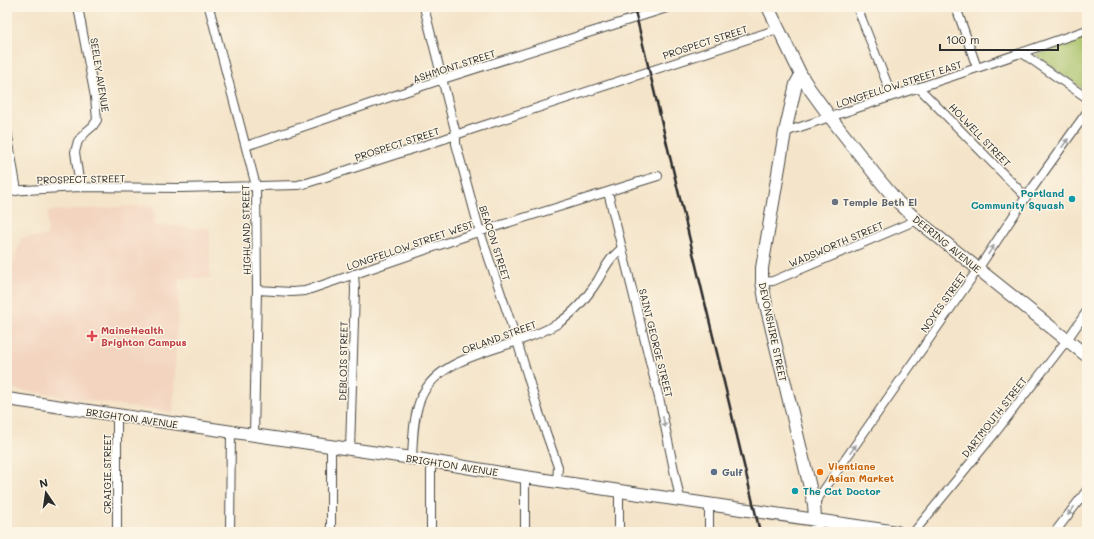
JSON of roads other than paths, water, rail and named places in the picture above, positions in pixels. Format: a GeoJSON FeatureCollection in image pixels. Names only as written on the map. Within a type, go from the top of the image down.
{"type":"FeatureCollection","features":[{"type":"Feature","properties":{"kind":"main road","name":"DEERING AVENUE"},"geometry":{"type":"LineString","coordinates":[[768,7],[801,75],[809,88],[830,117],[898,202],[917,220],[1087,356]]}},
{"type":"Feature","properties":{"kind":"main road","name":"DEVONSHIRE STREET"},"geometry":{"type":"LineString","coordinates":[[801,75],[796,84],[785,132],[762,268],[762,282],[766,305],[814,504],[816,532]]}},
{"type":"Feature","properties":{"kind":"main road","name":"BRIGHTON AVENUE"},"geometry":{"type":"LineString","coordinates":[[7,399],[412,458],[525,477],[897,532]]}},
{"type":"Feature","properties":{"kind":"street","name":"SEELEY AVENUE"},"geometry":{"type":"LineString","coordinates":[[78,7],[95,97],[97,120],[78,141],[75,152],[80,187]]}},
{"type":"Feature","properties":{"kind":"street","name":"HIGHLAND STREET"},"geometry":{"type":"LineString","coordinates":[[209,7],[256,186],[257,290],[254,435]]}},
{"type":"Feature","properties":{"kind":"street","name":"BEACON STREET"},"geometry":{"type":"LineString","coordinates":[[424,7],[456,134],[456,144],[480,232],[518,341],[537,407],[558,467],[557,481]]}},
{"type":"Feature","properties":{"kind":"street","name":"ASHMONT STREET"},"geometry":{"type":"LineString","coordinates":[[246,146],[443,80],[670,7]]}},
{"type":"Feature","properties":{"kind":"street"},"geometry":{"type":"LineString","coordinates":[[857,7],[892,96]]}},
{"type":"Feature","properties":{"kind":"street"},"geometry":{"type":"LineString","coordinates":[[956,7],[977,68]]}},
{"type":"Feature","properties":{"kind":"street","name":"PROSPECT STREET"},"geometry":{"type":"LineString","coordinates":[[7,191],[80,187],[180,188],[298,185],[778,29]]}},
{"type":"Feature","properties":{"kind":"street","name":"LONGFELLOW STREET EAST"},"geometry":{"type":"LineString","coordinates":[[785,132],[1087,30]]}},
{"type":"Feature","properties":{"kind":"street"},"geometry":{"type":"LineString","coordinates":[[1022,52],[1087,98]]}},
{"type":"Feature","properties":{"kind":"street","name":"HOLWELL STREET"},"geometry":{"type":"LineString","coordinates":[[919,88],[1026,197]]}},
{"type":"Feature","properties":{"kind":"street","name":"NOYES STREET"},"geometry":{"type":"LineString","coordinates":[[814,504],[978,269],[1026,197],[1087,112]]}},
{"type":"Feature","properties":{"kind":"street"},"geometry":{"type":"LineString","coordinates":[[7,131],[17,191]]}},
{"type":"Feature","properties":{"kind":"street","name":"LONGFELLOW STREET WEST"},"geometry":{"type":"LineString","coordinates":[[257,290],[292,292],[305,291],[480,232],[658,176]]}},
{"type":"Feature","properties":{"kind":"street","name":"SAINT GEORGE STREET"},"geometry":{"type":"LineString","coordinates":[[608,192],[660,402],[680,499]]}},
{"type":"Feature","properties":{"kind":"street","name":"WADSWORTH STREET"},"geometry":{"type":"LineString","coordinates":[[762,282],[773,281],[917,220]]}},
{"type":"Feature","properties":{"kind":"street","name":"ORLAND STREET"},"geometry":{"type":"LineString","coordinates":[[412,458],[415,420],[419,403],[426,388],[436,377],[460,362],[544,331],[557,324],[568,316],[589,294],[610,260],[622,248]]}},
{"type":"Feature","properties":{"kind":"street","name":"DEBLOIS STREET"},"geometry":{"type":"LineString","coordinates":[[350,449],[355,289],[354,274]]}},
{"type":"Feature","properties":{"kind":"street","name":"DARTMOUTH STREET"},"geometry":{"type":"LineString","coordinates":[[914,532],[995,433],[1067,340],[1087,311]]}},
{"type":"Feature","properties":{"kind":"street","name":"CRAIGIE STREET"},"geometry":{"type":"LineString","coordinates":[[117,532],[118,416]]}},
{"type":"Feature","properties":{"kind":"street"},"geometry":{"type":"LineString","coordinates":[[230,532],[231,432]]}},
{"type":"Feature","properties":{"kind":"street"},"geometry":{"type":"LineString","coordinates":[[331,446],[331,532]]}},
{"type":"Feature","properties":{"kind":"street"},"geometry":{"type":"LineString","coordinates":[[431,461],[431,532]]}},
{"type":"Feature","properties":{"kind":"street"},"geometry":{"type":"LineString","coordinates":[[525,477],[525,532]]}},
{"type":"Feature","properties":{"kind":"street"},"geometry":{"type":"LineString","coordinates":[[619,490],[619,532]]}},
{"type":"Feature","properties":{"kind":"street"},"geometry":{"type":"LineString","coordinates":[[1055,532],[1087,490]]}},
{"type":"Feature","properties":{"kind":"street"},"geometry":{"type":"LineString","coordinates":[[709,504],[709,532]]}},
{"type":"Feature","properties":{"kind":"railway"},"geometry":{"type":"LineString","coordinates":[[634,7],[760,532]]}},
{"type":"Feature","properties":{"kind":"place","name":"Portland Community Squash"},"geometry":{"type":"Point","coordinates":[1072,199]}},
{"type":"Feature","properties":{"kind":"place","name":"Temple Beth El"},"geometry":{"type":"Point","coordinates":[835,202]}},
{"type":"Feature","properties":{"kind":"place","name":"MaineHealth Brighton Campus"},"geometry":{"type":"Point","coordinates":[92,336]}},
{"type":"Feature","properties":{"kind":"place","name":"Gulf"},"geometry":{"type":"Point","coordinates":[714,472]}},
{"type":"Feature","properties":{"kind":"place","name":"Vientiane Asian Market"},"geometry":{"type":"Point","coordinates":[820,472]}},
{"type":"Feature","properties":{"kind":"place","name":"The Cat Doctor"},"geometry":{"type":"Point","coordinates":[795,491]}}]}
